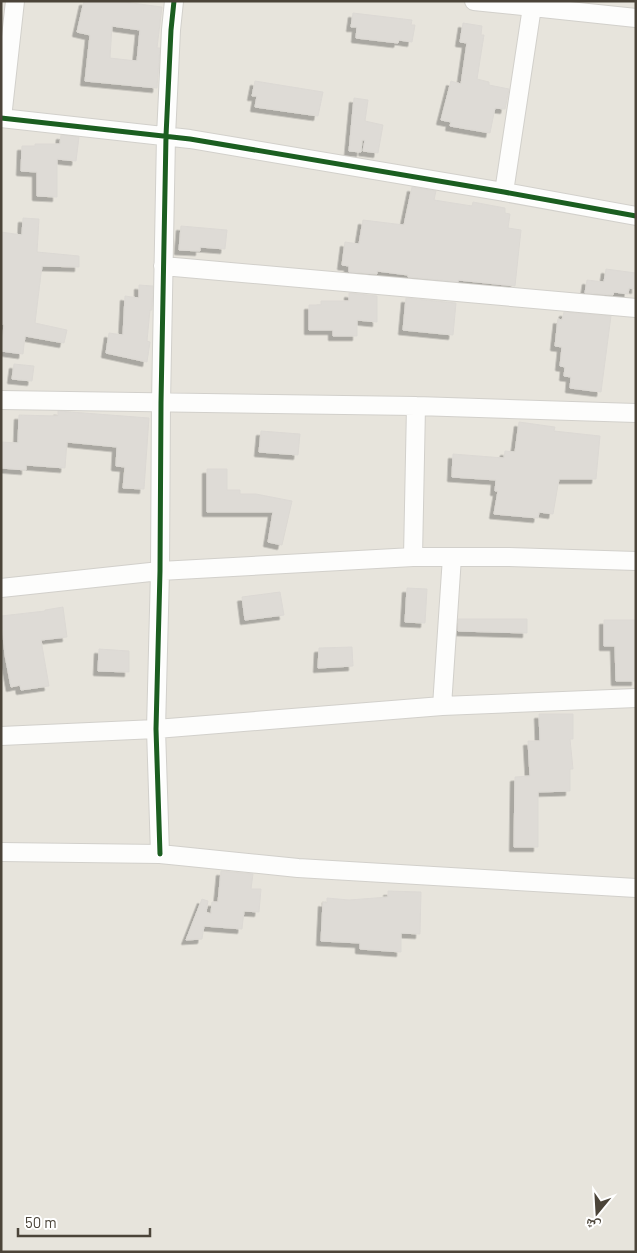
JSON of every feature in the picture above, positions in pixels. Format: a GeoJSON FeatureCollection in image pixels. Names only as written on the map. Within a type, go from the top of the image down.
{"type":"FeatureCollection","features":[{"type":"Feature","properties":{"kind":"street"},"geometry":{"type":"LineString","coordinates":[[15,1],[2,118],[166,136],[504,192],[636,216]]}},
{"type":"Feature","properties":{"kind":"street"},"geometry":{"type":"LineString","coordinates":[[160,854],[156,729],[160,571],[163,266],[166,136],[174,1]]}},
{"type":"Feature","properties":{"kind":"street"},"geometry":{"type":"LineString","coordinates":[[474,1],[636,18]]}},
{"type":"Feature","properties":{"kind":"street"},"geometry":{"type":"LineString","coordinates":[[504,192],[532,8]]}},
{"type":"Feature","properties":{"kind":"street"},"geometry":{"type":"LineString","coordinates":[[163,266],[636,308]]}},
{"type":"Feature","properties":{"kind":"street"},"geometry":{"type":"LineString","coordinates":[[1,400],[416,406],[636,413]]}},
{"type":"Feature","properties":{"kind":"street"},"geometry":{"type":"LineString","coordinates":[[412,557],[416,406]]}},
{"type":"Feature","properties":{"kind":"street"},"geometry":{"type":"LineString","coordinates":[[1,588],[160,571],[412,557],[636,561]]}},
{"type":"Feature","properties":{"kind":"street"},"geometry":{"type":"LineString","coordinates":[[442,706],[452,557]]}},
{"type":"Feature","properties":{"kind":"street"},"geometry":{"type":"LineString","coordinates":[[1,736],[156,729],[442,706],[636,698]]}},
{"type":"Feature","properties":{"kind":"street"},"geometry":{"type":"LineString","coordinates":[[1,852],[160,854],[298,868],[636,888]]}},
{"type":"Feature","properties":{"kind":"shaded area"},"geometry":{"type":"Polygon","coordinates":[[[1,1],[636,1],[636,1252],[1,1252],[1,1]]]}},
{"type":"Feature","properties":{"kind":"building"},"geometry":{"type":"Polygon","coordinates":[[[84,1],[117,1],[162,7],[157,48],[160,48],[157,88],[85,81],[90,35],[77,32],[84,1]],[[112,26],[110,58],[137,61],[140,30],[112,26]]]}},
{"type":"Feature","properties":{"kind":"building"},"geometry":{"type":"Polygon","coordinates":[[[353,13],[412,20],[411,25],[415,25],[412,42],[399,40],[398,43],[356,38],[357,27],[351,27],[353,13]]]}},
{"type":"Feature","properties":{"kind":"building"},"geometry":{"type":"Polygon","coordinates":[[[463,23],[482,26],[481,35],[484,35],[477,79],[489,82],[489,85],[509,89],[505,109],[495,108],[490,133],[450,126],[451,122],[441,120],[451,81],[461,84],[467,43],[460,42],[463,23]]]}},
{"type":"Feature","properties":{"kind":"building"},"geometry":{"type":"Polygon","coordinates":[[[255,81],[323,92],[318,116],[255,107],[257,96],[252,96],[255,81]]]}},
{"type":"Feature","properties":{"kind":"building"},"geometry":{"type":"Polygon","coordinates":[[[354,98],[368,100],[365,121],[383,125],[378,153],[363,151],[365,140],[362,140],[361,152],[349,151],[354,98]]]}},
{"type":"Feature","properties":{"kind":"building"},"geometry":{"type":"Polygon","coordinates":[[[61,135],[79,137],[76,161],[57,159],[57,197],[37,196],[37,172],[21,171],[22,146],[60,144],[61,135]]]}},
{"type":"Feature","properties":{"kind":"building"},"geometry":{"type":"Polygon","coordinates":[[[412,187],[436,191],[434,200],[472,206],[473,202],[505,208],[505,213],[510,214],[508,228],[521,230],[515,286],[408,277],[408,275],[377,271],[377,274],[349,272],[349,266],[342,265],[345,242],[359,244],[363,220],[404,225],[412,187]]]}},
{"type":"Feature","properties":{"kind":"building"},"geometry":{"type":"Polygon","coordinates":[[[23,218],[39,219],[37,252],[79,256],[79,267],[42,266],[35,323],[67,330],[64,343],[25,336],[23,354],[1,351],[4,325],[1,324],[1,232],[22,235],[23,218]]]}},
{"type":"Feature","properties":{"kind":"building"},"geometry":{"type":"Polygon","coordinates":[[[181,226],[227,230],[225,249],[200,247],[200,251],[179,250],[181,226]]]}},
{"type":"Feature","properties":{"kind":"building"},"geometry":{"type":"Polygon","coordinates":[[[606,269],[636,273],[636,289],[629,288],[628,294],[614,292],[613,295],[585,293],[587,280],[604,282],[606,269]]]}},
{"type":"Feature","properties":{"kind":"building"},"geometry":{"type":"Polygon","coordinates":[[[139,285],[153,286],[152,310],[150,310],[147,341],[150,342],[147,362],[106,353],[109,333],[123,335],[125,296],[139,298],[139,285]]]}},
{"type":"Feature","properties":{"kind":"building"},"geometry":{"type":"Polygon","coordinates":[[[349,293],[377,296],[377,322],[357,320],[357,336],[333,336],[333,330],[309,330],[309,305],[321,305],[321,301],[349,301],[349,293]]]}},
{"type":"Feature","properties":{"kind":"building"},"geometry":{"type":"Polygon","coordinates":[[[406,298],[456,303],[453,335],[403,330],[406,298]]]}},
{"type":"Feature","properties":{"kind":"building"},"geometry":{"type":"Polygon","coordinates":[[[564,312],[611,316],[601,392],[570,388],[571,377],[564,376],[565,367],[560,366],[562,347],[555,346],[558,319],[562,320],[564,312]]]}},
{"type":"Feature","properties":{"kind":"building"},"geometry":{"type":"Polygon","coordinates":[[[14,364],[34,366],[32,381],[12,379],[14,364]]]}},
{"type":"Feature","properties":{"kind":"building"},"geometry":{"type":"Polygon","coordinates":[[[58,411],[149,418],[144,489],[123,488],[125,467],[116,466],[117,447],[67,442],[65,468],[26,465],[26,470],[1,468],[1,442],[18,443],[19,415],[58,416],[58,411]]]}},
{"type":"Feature","properties":{"kind":"building"},"geometry":{"type":"Polygon","coordinates":[[[519,422],[555,427],[554,431],[600,436],[596,479],[559,479],[553,514],[539,512],[538,518],[494,514],[498,491],[495,491],[496,480],[452,477],[453,454],[504,458],[505,451],[515,452],[519,422]]]}},
{"type":"Feature","properties":{"kind":"building"},"geometry":{"type":"Polygon","coordinates":[[[261,431],[300,434],[298,455],[259,452],[261,431]]]}},
{"type":"Feature","properties":{"kind":"building"},"geometry":{"type":"Polygon","coordinates":[[[207,469],[227,469],[227,490],[240,490],[240,494],[256,494],[292,501],[282,545],[268,542],[273,512],[207,512],[207,469]]]}},
{"type":"Feature","properties":{"kind":"building"},"geometry":{"type":"Polygon","coordinates":[[[407,588],[427,589],[425,623],[405,622],[407,588]]]}},
{"type":"Feature","properties":{"kind":"building"},"geometry":{"type":"Polygon","coordinates":[[[280,592],[284,615],[245,620],[242,597],[280,592]]]}},
{"type":"Feature","properties":{"kind":"building"},"geometry":{"type":"Polygon","coordinates":[[[63,607],[67,637],[41,640],[49,686],[21,690],[20,685],[11,687],[1,616],[63,607]]]}},
{"type":"Feature","properties":{"kind":"building"},"geometry":{"type":"Polygon","coordinates":[[[458,619],[527,619],[527,633],[458,631],[458,619]]]}},
{"type":"Feature","properties":{"kind":"building"},"geometry":{"type":"Polygon","coordinates":[[[604,620],[636,620],[636,681],[616,681],[615,646],[604,646],[604,620]]]}},
{"type":"Feature","properties":{"kind":"building"},"geometry":{"type":"Polygon","coordinates":[[[352,647],[353,666],[318,668],[319,648],[352,647]]]}},
{"type":"Feature","properties":{"kind":"building"},"geometry":{"type":"Polygon","coordinates":[[[99,649],[129,651],[129,672],[98,671],[99,649]]]}},
{"type":"Feature","properties":{"kind":"building"},"geometry":{"type":"Polygon","coordinates":[[[539,714],[573,714],[573,739],[570,739],[573,769],[570,769],[570,791],[538,792],[538,847],[514,847],[515,777],[530,776],[528,741],[540,741],[539,714]]]}},
{"type":"Feature","properties":{"kind":"building"},"geometry":{"type":"Polygon","coordinates":[[[221,871],[253,874],[251,889],[261,889],[259,912],[244,911],[242,929],[204,926],[202,939],[186,940],[202,899],[208,901],[206,912],[211,914],[212,902],[218,902],[221,871]]]}},
{"type":"Feature","properties":{"kind":"building"},"geometry":{"type":"Polygon","coordinates":[[[388,891],[421,892],[420,934],[401,933],[401,952],[360,949],[360,943],[321,941],[323,902],[327,903],[327,898],[349,900],[388,897],[388,891]]]}},
{"type":"Feature","properties":{"kind":"cycle path"},"geometry":{"type":"LineString","coordinates":[[160,854],[156,729],[160,571],[161,403],[166,136],[174,1]]}},
{"type":"Feature","properties":{"kind":"cycle path"},"geometry":{"type":"LineString","coordinates":[[1,118],[190,139],[636,216]]}}]}
